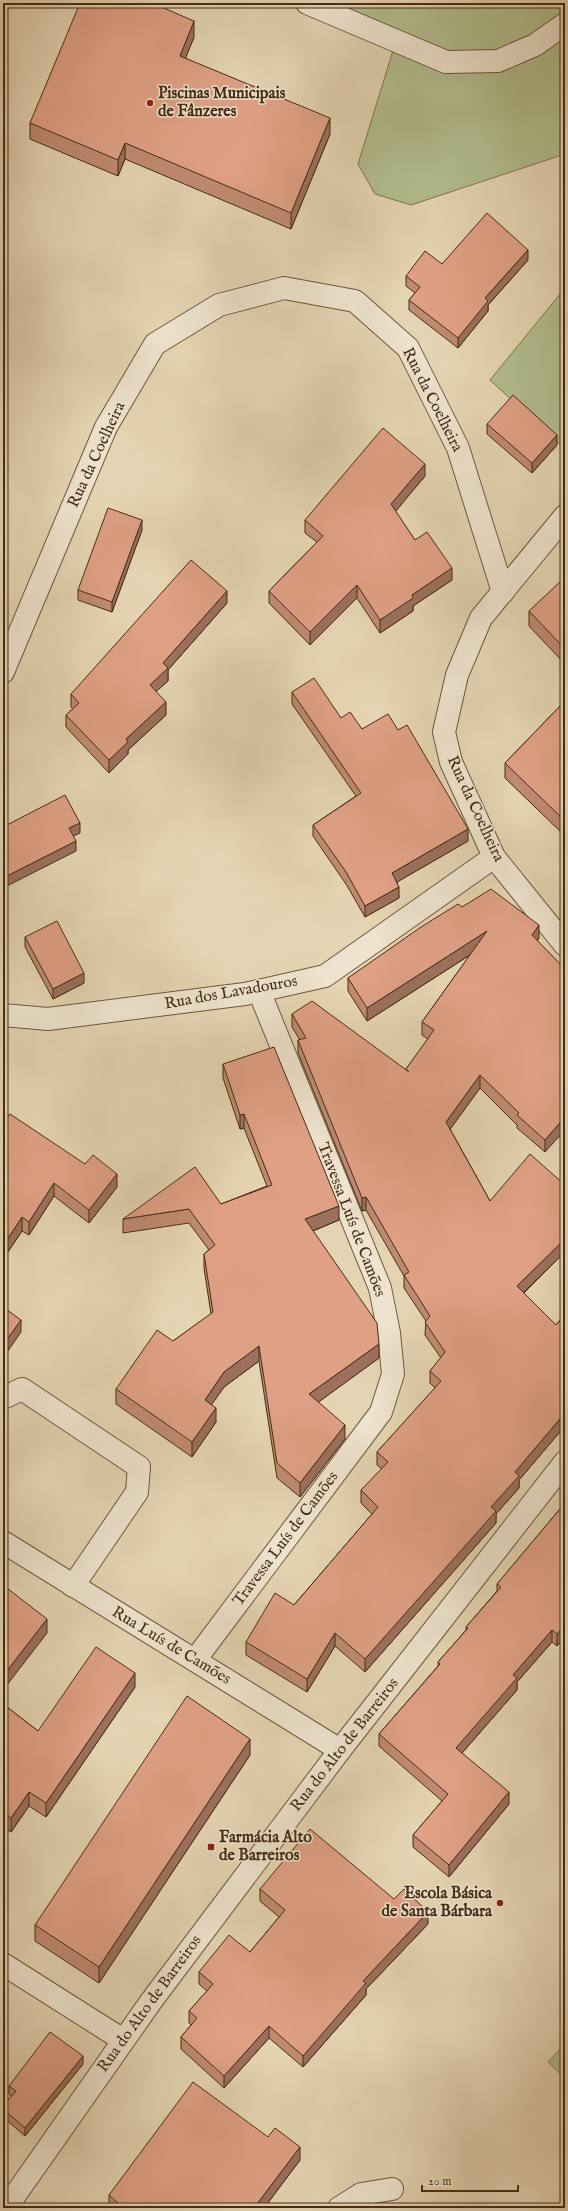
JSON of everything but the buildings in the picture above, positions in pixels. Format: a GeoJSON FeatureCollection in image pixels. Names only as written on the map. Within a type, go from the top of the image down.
{"type":"FeatureCollection","features":[{"type":"Feature","properties":{"kind":"street"},"geometry":{"type":"LineString","coordinates":[[306,3],[446,62],[498,61],[535,45],[565,24]]}},
{"type":"Feature","properties":{"kind":"street","name":"Rua da Coelheira"},"geometry":{"type":"LineString","coordinates":[[3,672],[106,427],[155,344],[220,305],[284,288],[355,301],[408,348],[458,448],[503,592],[481,618],[460,668],[444,732],[451,762],[494,857],[563,939]]}},
{"type":"Feature","properties":{"kind":"street"},"geometry":{"type":"LineString","coordinates":[[503,592],[565,516]]}},
{"type":"Feature","properties":{"kind":"street","name":"Rua dos Lavadouros"},"geometry":{"type":"LineString","coordinates":[[5,1019],[48,1019],[259,991],[325,976],[494,857]]}},
{"type":"Feature","properties":{"kind":"street","name":"Travessa Luís de Camões"},"geometry":{"type":"LineString","coordinates":[[195,1660],[381,1412],[393,1374],[389,1333],[380,1288],[259,991]]}},
{"type":"Feature","properties":{"kind":"street"},"geometry":{"type":"LineString","coordinates":[[3,1398],[22,1390],[139,1467],[137,1492],[73,1586]]}},
{"type":"Feature","properties":{"kind":"street","name":"Rua do Alto de Barreiros"},"geometry":{"type":"LineString","coordinates":[[6,2208],[122,2040],[340,1750],[565,1462]]}},
{"type":"Feature","properties":{"kind":"street","name":"Rua Luís de Camões"},"geometry":{"type":"LineString","coordinates":[[3,1542],[340,1750]]}},
{"type":"Feature","properties":{"kind":"street"},"geometry":{"type":"LineString","coordinates":[[3,1964],[122,2040]]}},
{"type":"Feature","properties":{"kind":"street"},"geometry":{"type":"LineString","coordinates":[[339,2208],[361,2194],[392,2189]]}},
{"type":"Feature","properties":{"kind":"green space"},"geometry":{"type":"Polygon","coordinates":[[[333,3],[565,3],[565,154],[411,205],[375,194],[358,164],[399,31],[333,3]]]}},
{"type":"Feature","properties":{"kind":"green space"},"geometry":{"type":"Polygon","coordinates":[[[565,288],[565,449],[490,380],[565,288]]]}},
{"type":"Feature","properties":{"kind":"green space"},"geometry":{"type":"Polygon","coordinates":[[[565,2044],[565,2078],[548,2062],[565,2044]]]}},
{"type":"Feature","properties":{"kind":"place","name":"Piscinas Municipais de Fânzeres"},"geometry":{"type":"Point","coordinates":[150,103]}},
{"type":"Feature","properties":{"kind":"place","name":"Farmácia Alto de Barreiros"},"geometry":{"type":"Point","coordinates":[211,1847]}},
{"type":"Feature","properties":{"kind":"place","name":"Escola Básica de Santa Bárbara"},"geometry":{"type":"Point","coordinates":[500,1903]}}]}
